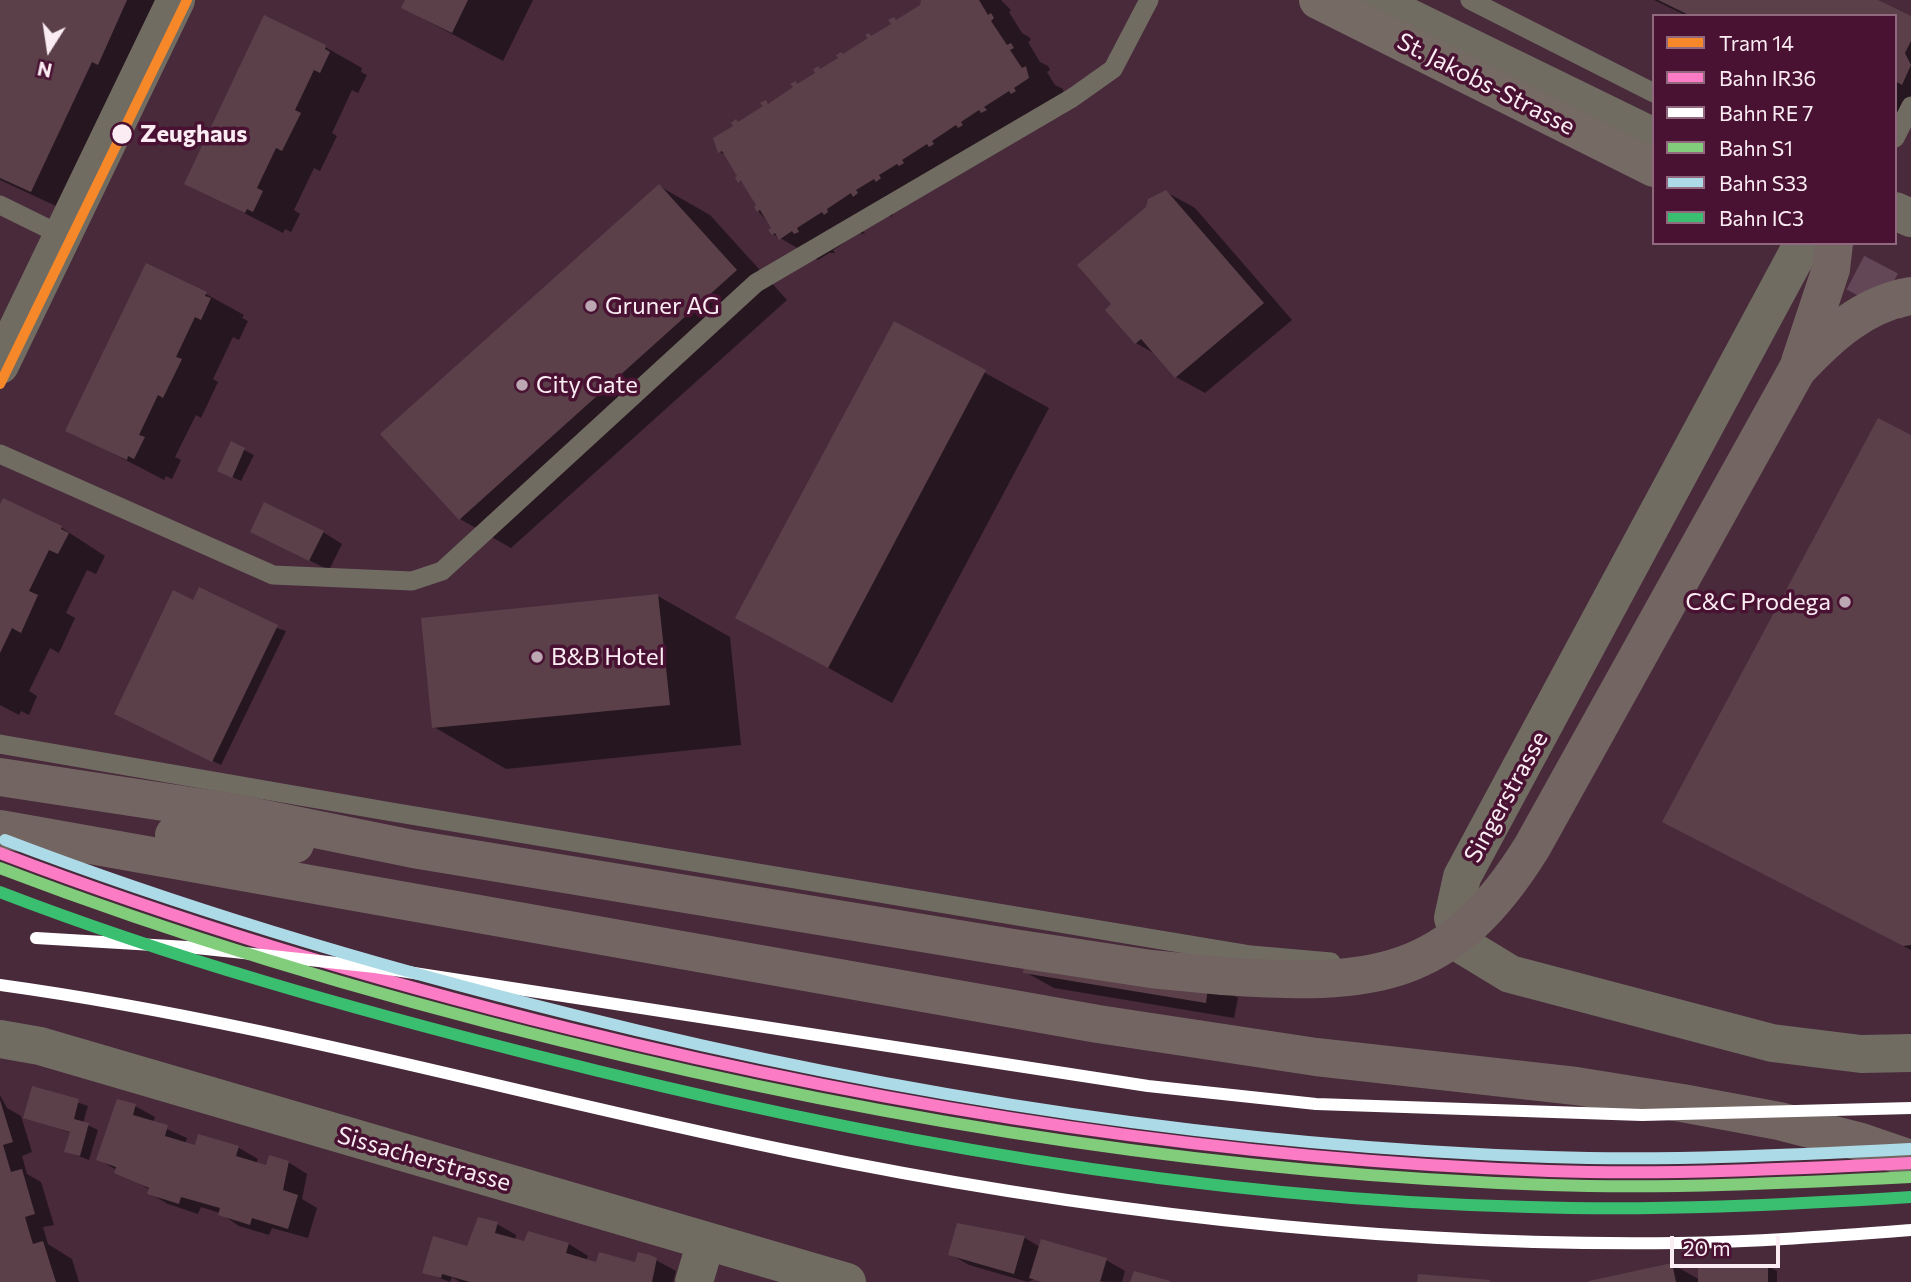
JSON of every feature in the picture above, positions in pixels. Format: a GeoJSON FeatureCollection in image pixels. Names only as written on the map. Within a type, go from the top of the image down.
{"type":"FeatureCollection","features":[{"type":"Feature","properties":{"kind":"highway"},"geometry":{"type":"LineString","coordinates":[[0,777],[236,813],[413,849],[1151,969],[1283,980],[1393,970],[1425,958],[1451,943],[1475,923],[1517,872],[1797,370],[1831,269],[1834,245]]}},
{"type":"Feature","properties":{"kind":"highway"},"geometry":{"type":"LineString","coordinates":[[1797,370],[1824,341],[1866,310],[1911,296]]}},
{"type":"Feature","properties":{"kind":"highway"},"geometry":{"type":"LineString","coordinates":[[0,813],[219,841],[413,849]]}},
{"type":"Feature","properties":{"kind":"highway"},"geometry":{"type":"LineString","coordinates":[[0,829],[1098,1024],[1329,1059],[1576,1086],[1682,1103],[1779,1121],[1861,1142],[1911,1159]]}},
{"type":"Feature","properties":{"kind":"highway"},"geometry":{"type":"LineString","coordinates":[[0,852],[323,886]]}},
{"type":"Feature","properties":{"kind":"main road","name":"St. Jakobs-Strasse"},"geometry":{"type":"LineString","coordinates":[[1318,0],[1652,167]]}},
{"type":"Feature","properties":{"kind":"street"},"geometry":{"type":"LineString","coordinates":[[0,365],[176,0]]}},
{"type":"Feature","properties":{"kind":"street","name":"St. Jakobs-Strasse"},"geometry":{"type":"LineString","coordinates":[[1373,0],[1652,136]]}},
{"type":"Feature","properties":{"kind":"street","name":"Singerstrasse"},"geometry":{"type":"LineString","coordinates":[[1464,946],[1453,918],[1462,877],[1802,245]]}},
{"type":"Feature","properties":{"kind":"street"},"geometry":{"type":"LineString","coordinates":[[1464,946],[1510,974],[1772,1043],[1861,1054],[1911,1053]]}},
{"type":"Feature","properties":{"kind":"street","name":"Sissacherstrasse"},"geometry":{"type":"LineString","coordinates":[[0,1039],[40,1046],[847,1282]]}},
{"type":"Feature","properties":{"kind":"street"},"geometry":{"type":"LineString","coordinates":[[694,1282],[706,1241]]}},
{"type":"Feature","properties":{"kind":"lane"},"geometry":{"type":"LineString","coordinates":[[0,454],[273,575],[412,581],[442,571],[756,283],[1072,98],[1113,69],[1149,0]]}},
{"type":"Feature","properties":{"kind":"lane"},"geometry":{"type":"LineString","coordinates":[[1470,0],[1652,92]]}},
{"type":"Feature","properties":{"kind":"lane"},"geometry":{"type":"LineString","coordinates":[[1897,134],[1911,106]]}},
{"type":"Feature","properties":{"kind":"lane"},"geometry":{"type":"LineString","coordinates":[[1897,195],[1911,206]]}},
{"type":"Feature","properties":{"kind":"lane"},"geometry":{"type":"LineString","coordinates":[[0,205],[63,236]]}},
{"type":"Feature","properties":{"kind":"lane"},"geometry":{"type":"LineString","coordinates":[[0,744],[406,815],[1251,954],[1377,966],[1429,965],[1464,946]]}},
{"type":"Feature","properties":{"kind":"building","name":"Zeughaus"},"geometry":{"type":"Polygon","coordinates":[[[0,0],[127,0],[98,65],[92,62],[31,192],[0,178],[0,0]]]}},
{"type":"Feature","properties":{"kind":"building"},"geometry":{"type":"Polygon","coordinates":[[[405,0],[468,0],[452,33],[401,8],[405,0]]]}},
{"type":"Feature","properties":{"kind":"building"},"geometry":{"type":"Polygon","coordinates":[[[921,0],[979,0],[988,15],[991,13],[994,18],[991,21],[1007,45],[1011,43],[1014,48],[1010,50],[1022,68],[1026,66],[1029,78],[1014,88],[1016,91],[1011,94],[1009,91],[984,107],[987,110],[981,113],[979,110],[961,122],[963,125],[958,128],[956,125],[932,141],[934,144],[929,147],[927,144],[902,160],[904,163],[899,166],[897,164],[879,175],[881,178],[876,182],[874,179],[856,190],[858,193],[853,197],[851,193],[827,209],[828,212],[824,215],[822,212],[797,228],[799,232],[794,234],[792,231],[779,240],[775,233],[772,235],[768,230],[771,228],[760,210],[757,212],[754,207],[756,205],[741,181],[738,183],[735,178],[737,176],[722,151],[718,153],[713,138],[733,126],[731,123],[736,119],[738,122],[763,106],[760,103],[766,100],[768,104],[793,87],[790,84],[796,81],[797,84],[815,73],[813,69],[819,66],[820,69],[838,58],[836,55],[841,52],[843,54],[868,38],[865,35],[869,33],[871,36],[891,24],[888,20],[894,17],[896,20],[920,5],[921,0]]]}},
{"type":"Feature","properties":{"kind":"building"},"geometry":{"type":"Polygon","coordinates":[[[1658,0],[1878,0],[1911,16],[1911,41],[1905,53],[1911,65],[1902,85],[1897,82],[1897,14],[1687,14],[1658,0]]]}},
{"type":"Feature","properties":{"kind":"building"},"geometry":{"type":"Polygon","coordinates":[[[264,15],[326,45],[325,49],[330,52],[320,73],[314,70],[295,110],[301,113],[282,151],[276,148],[257,188],[263,191],[253,212],[247,209],[245,213],[184,184],[264,15]]]}},
{"type":"Feature","properties":{"kind":"building","name":"City Gate"},"geometry":{"type":"Polygon","coordinates":[[[659,184],[737,270],[459,520],[380,434],[659,184]]]}},
{"type":"Feature","properties":{"kind":"building"},"geometry":{"type":"Polygon","coordinates":[[[1166,190],[1264,303],[1175,378],[1141,339],[1135,344],[1105,310],[1111,304],[1077,265],[1146,207],[1148,199],[1166,190]]]}},
{"type":"Feature","properties":{"kind":"building"},"geometry":{"type":"Polygon","coordinates":[[[146,263],[207,292],[205,296],[211,298],[201,320],[195,317],[176,357],[182,359],[163,398],[158,395],[139,435],[145,437],[134,459],[128,456],[127,460],[65,431],[146,263]]]}},
{"type":"Feature","properties":{"kind":"building"},"geometry":{"type":"Polygon","coordinates":[[[894,321],[986,370],[828,668],[735,618],[894,321]]]}},
{"type":"Feature","properties":{"kind":"building","name":"C&C Prodega"},"geometry":{"type":"Polygon","coordinates":[[[1878,418],[1911,435],[1911,945],[1903,946],[1662,822],[1878,418]]]}},
{"type":"Feature","properties":{"kind":"building"},"geometry":{"type":"Polygon","coordinates":[[[231,441],[245,448],[232,478],[217,471],[231,441]]]}},
{"type":"Feature","properties":{"kind":"building"},"geometry":{"type":"Polygon","coordinates":[[[3,498],[62,526],[61,529],[69,533],[58,554],[49,550],[29,591],[38,595],[21,633],[12,628],[0,653],[0,504],[3,498]]]}},
{"type":"Feature","properties":{"kind":"building"},"geometry":{"type":"Polygon","coordinates":[[[264,502],[324,531],[309,561],[250,532],[264,502]]]}},
{"type":"Feature","properties":{"kind":"building"},"geometry":{"type":"Polygon","coordinates":[[[199,587],[278,625],[212,762],[114,714],[173,590],[193,600],[199,587]]]}},
{"type":"Feature","properties":{"kind":"building"},"geometry":{"type":"Polygon","coordinates":[[[658,594],[670,705],[432,728],[421,618],[658,594]]]}},
{"type":"Feature","properties":{"kind":"building"},"geometry":{"type":"Polygon","coordinates":[[[1027,950],[1209,979],[1206,1003],[1023,973],[1027,950]]]}},
{"type":"Feature","properties":{"kind":"building"},"geometry":{"type":"Polygon","coordinates":[[[32,1086],[79,1099],[74,1119],[89,1123],[80,1156],[64,1152],[70,1132],[23,1118],[32,1086]]]}},
{"type":"Feature","properties":{"kind":"building"},"geometry":{"type":"Polygon","coordinates":[[[117,1099],[136,1104],[133,1115],[168,1125],[165,1136],[195,1145],[198,1134],[239,1146],[236,1156],[266,1165],[269,1155],[289,1161],[283,1190],[298,1195],[288,1229],[252,1218],[250,1225],[218,1215],[220,1208],[181,1197],[179,1204],[147,1194],[149,1188],[114,1173],[116,1167],[96,1160],[117,1099]]]}},
{"type":"Feature","properties":{"kind":"building"},"geometry":{"type":"Polygon","coordinates":[[[0,1100],[13,1142],[3,1145],[11,1172],[22,1169],[35,1214],[25,1217],[33,1244],[43,1241],[56,1282],[0,1282],[0,1100]]]}},
{"type":"Feature","properties":{"kind":"building"},"geometry":{"type":"Polygon","coordinates":[[[478,1217],[498,1222],[495,1233],[524,1241],[528,1231],[569,1243],[566,1253],[596,1262],[599,1252],[635,1262],[638,1252],[650,1255],[657,1258],[652,1282],[470,1282],[442,1274],[441,1278],[422,1273],[433,1236],[467,1246],[478,1217]]]}},
{"type":"Feature","properties":{"kind":"building"},"geometry":{"type":"Polygon","coordinates":[[[957,1223],[1025,1236],[1014,1274],[948,1255],[957,1223]]]}},
{"type":"Feature","properties":{"kind":"building"},"geometry":{"type":"Polygon","coordinates":[[[1041,1239],[1107,1258],[1100,1282],[1042,1282],[1029,1278],[1041,1239]]]}},
{"type":"Feature","properties":{"kind":"building"},"geometry":{"type":"Polygon","coordinates":[[[1672,1263],[1676,1282],[1589,1282],[1589,1281],[1672,1263]]]}},
{"type":"Feature","properties":{"kind":"building"},"geometry":{"type":"Polygon","coordinates":[[[1768,1264],[1768,1282],[1698,1282],[1698,1266],[1768,1264]]]}},
{"type":"Feature","properties":{"kind":"building"},"geometry":{"type":"Polygon","coordinates":[[[1134,1271],[1170,1281],[1170,1282],[1130,1282],[1134,1271]]]}},
{"type":"Feature","properties":{"kind":"building"},"geometry":{"type":"Polygon","coordinates":[[[1418,1274],[1490,1280],[1490,1282],[1417,1282],[1418,1274]]]}},
{"type":"Feature","properties":{"kind":"tunnel"},"geometry":{"type":"LineString","coordinates":[[1805,246],[1911,302]]}},
{"type":"Feature","properties":{"kind":"tram line","name":"14"},"geometry":{"type":"LineString","coordinates":[[0,384],[187,0]]}},
{"type":"Feature","properties":{"kind":"rail line","name":"S33"},"geometry":{"type":"LineString","coordinates":[[5,840],[145,891],[287,936],[574,1015],[815,1069],[1058,1112],[1302,1141],[1549,1157],[1685,1158],[1910,1149]]}},
{"type":"Feature","properties":{"kind":"rail line","name":"IR36"},"geometry":{"type":"LineString","coordinates":[[0,853],[140,904],[282,950],[571,1029],[813,1083],[1056,1125],[1302,1155],[1549,1171],[1684,1172],[1911,1163]]}},
{"type":"Feature","properties":{"kind":"rail line","name":"S1"},"geometry":{"type":"LineString","coordinates":[[0,868],[208,941],[348,984],[491,1023],[683,1070],[806,1096],[1051,1139],[1299,1169],[1549,1185],[1684,1186],[1911,1177]]}},
{"type":"Feature","properties":{"kind":"rail line","name":"IC3"},"geometry":{"type":"LineString","coordinates":[[0,892],[198,961],[466,1038],[780,1113],[1027,1159],[1277,1192],[1403,1202],[1625,1208],[1911,1197]]}},
{"type":"Feature","properties":{"kind":"transit line"},"geometry":{"type":"LineString","coordinates":[[36,938],[187,947],[375,967],[1148,1086],[1316,1104],[1642,1115],[1911,1108]]}},
{"type":"Feature","properties":{"kind":"transit line"},"geometry":{"type":"LineString","coordinates":[[0,985],[199,1019],[790,1151],[899,1172],[1120,1208],[1343,1231],[1566,1243],[1736,1241],[1911,1230]]}},
{"type":"Feature","properties":{"kind":"place","name":"Zeughaus"},"geometry":{"type":"Point","coordinates":[122,134]}},
{"type":"Feature","properties":{"kind":"place","name":"Gruner AG"},"geometry":{"type":"Point","coordinates":[591,306]}},
{"type":"Feature","properties":{"kind":"place","name":"City Gate"},"geometry":{"type":"Point","coordinates":[522,385]}},
{"type":"Feature","properties":{"kind":"place","name":"C&C Prodega"},"geometry":{"type":"Point","coordinates":[1845,602]}},
{"type":"Feature","properties":{"kind":"place","name":"B&B Hotel"},"geometry":{"type":"Point","coordinates":[537,657]}}]}
